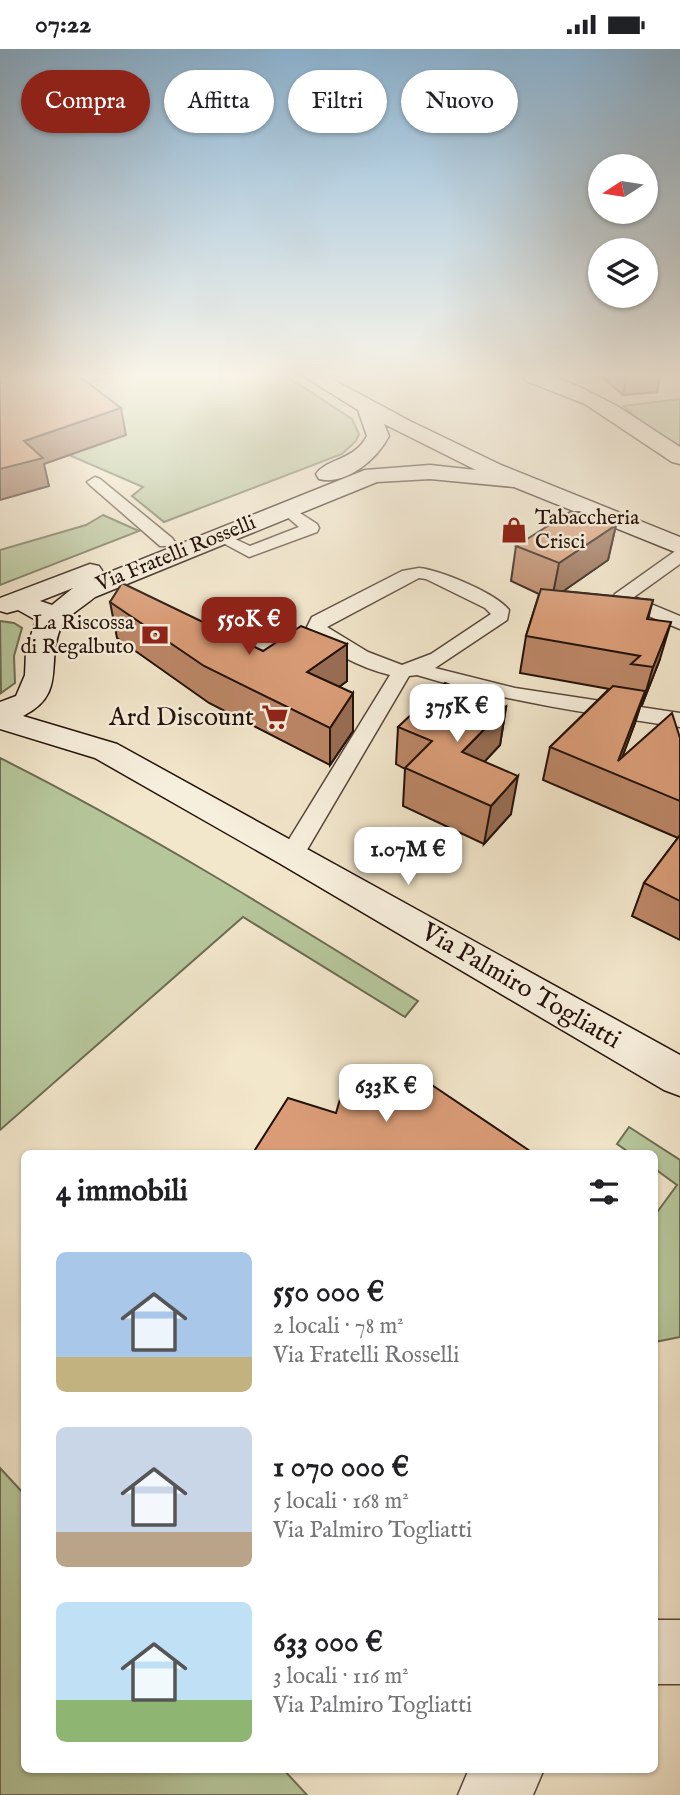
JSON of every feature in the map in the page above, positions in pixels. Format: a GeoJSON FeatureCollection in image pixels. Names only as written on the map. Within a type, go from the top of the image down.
{"type":"FeatureCollection","features":[{"type":"Feature","properties":{"kind":"street"},"geometry":{"type":"LineString","coordinates":[[366,468],[370,458]]}},
{"type":"Feature","properties":{"kind":"street"},"geometry":{"type":"LineString","coordinates":[[366,468],[408,458]]}},
{"type":"Feature","properties":{"kind":"street"},"geometry":{"type":"LineString","coordinates":[[470,458],[513,480],[680,546]]}},
{"type":"Feature","properties":{"kind":"street","name":"Via Fratelli Rosselli"},"geometry":{"type":"LineString","coordinates":[[50,620],[86,591],[286,509],[366,468]]}},
{"type":"Feature","properties":{"kind":"street","name":"Via Fratelli Rosselli"},"geometry":{"type":"LineString","coordinates":[[3,606],[366,468],[513,480]]}},
{"type":"Feature","properties":{"kind":"street"},"geometry":{"type":"LineString","coordinates":[[3,606],[43,611],[50,620],[40,650],[40,675],[50,699],[106,751]]}},
{"type":"Feature","properties":{"kind":"street"},"geometry":{"type":"LineString","coordinates":[[0,711],[11,710],[29,701],[40,675]]}},
{"type":"Feature","properties":{"kind":"street"},"geometry":{"type":"LineString","coordinates":[[0,719],[106,751]]}},
{"type":"Feature","properties":{"kind":"street","name":"Via Palmiro Togliatti"},"geometry":{"type":"LineString","coordinates":[[106,751],[292,854],[680,1077]]}},
{"type":"Feature","properties":{"kind":"street"},"geometry":{"type":"LineString","coordinates":[[658,1652],[680,1652]]}},
{"type":"Feature","properties":{"kind":"street"},"geometry":{"type":"LineString","coordinates":[[493,1795],[507,1773]]}},
{"type":"Feature","properties":{"kind":"lane"},"geometry":{"type":"LineString","coordinates":[[95,482],[166,542]]}},
{"type":"Feature","properties":{"kind":"lane"},"geometry":{"type":"LineString","coordinates":[[680,556],[621,598],[680,623]]}},
{"type":"Feature","properties":{"kind":"lane"},"geometry":{"type":"LineString","coordinates":[[292,854],[410,670],[500,616],[499,610],[492,604],[430,574],[408,575],[319,621],[317,627],[323,635],[382,665],[410,670],[463,684],[680,720]]}},
{"type":"Feature","properties":{"kind":"green space"},"geometry":{"type":"Polygon","coordinates":[[[77,458],[330,458],[164,522],[132,496],[143,487],[77,458]]]}},
{"type":"Feature","properties":{"kind":"green space"},"geometry":{"type":"Polygon","coordinates":[[[103,515],[139,531],[0,585],[0,550],[86,525],[103,515]]]}},
{"type":"Feature","properties":{"kind":"green space"},"geometry":{"type":"Polygon","coordinates":[[[0,621],[14,623],[22,628],[14,656],[15,683],[1,693],[0,621]]]}},
{"type":"Feature","properties":{"kind":"green space"},"geometry":{"type":"Polygon","coordinates":[[[0,758],[159,844],[418,1001],[405,1017],[243,917],[0,1130],[0,758]]]}},
{"type":"Feature","properties":{"kind":"green space"},"geometry":{"type":"Polygon","coordinates":[[[629,1127],[680,1160],[680,1337],[658,1341],[658,1211],[677,1185],[658,1171],[658,1150],[626,1150],[617,1144],[629,1127]]]}},
{"type":"Feature","properties":{"kind":"green space"},"geometry":{"type":"Polygon","coordinates":[[[0,1468],[21,1491],[21,1773],[287,1773],[307,1795],[0,1795],[0,1468]]]}},
{"type":"Feature","properties":{"kind":"building"},"geometry":{"type":"Polygon","coordinates":[[[0,458],[41,458],[0,469],[0,458]]]}},
{"type":"Feature","properties":{"kind":"building"},"geometry":{"type":"Polygon","coordinates":[[[570,512],[579,512],[616,525],[559,563],[516,546],[570,512]]]}},
{"type":"Feature","properties":{"kind":"building"},"geometry":{"type":"Polygon","coordinates":[[[122,583],[263,651],[301,626],[347,644],[307,672],[353,693],[330,728],[204,666],[110,602],[122,583]]]}},
{"type":"Feature","properties":{"kind":"building"},"geometry":{"type":"Polygon","coordinates":[[[541,589],[653,600],[647,619],[671,622],[653,667],[631,664],[640,656],[526,636],[541,589]]]}},
{"type":"Feature","properties":{"kind":"building"},"geometry":{"type":"Polygon","coordinates":[[[445,683],[506,707],[462,752],[518,776],[491,806],[405,768],[432,741],[398,727],[445,683]]]}},
{"type":"Feature","properties":{"kind":"building"},"geometry":{"type":"Polygon","coordinates":[[[613,686],[645,691],[618,761],[672,713],[680,738],[680,801],[550,747],[613,686]]]}},
{"type":"Feature","properties":{"kind":"building"},"geometry":{"type":"Polygon","coordinates":[[[680,835],[680,901],[644,883],[680,835]]]}},
{"type":"Feature","properties":{"kind":"building"},"geometry":{"type":"Polygon","coordinates":[[[411,1071],[529,1150],[255,1150],[288,1098],[336,1113],[343,1089],[397,1083],[411,1071]]]}},
{"type":"Feature","properties":{"kind":"place","name":"Tabaccheria Crisci"},"geometry":{"type":"Point","coordinates":[514,530]}},
{"type":"Feature","properties":{"kind":"place","name":"La Riscossa di Regalbuto"},"geometry":{"type":"Point","coordinates":[155,635]}},
{"type":"Feature","properties":{"kind":"place","name":"Ard Discount"},"geometry":{"type":"Point","coordinates":[275,717]}}]}
